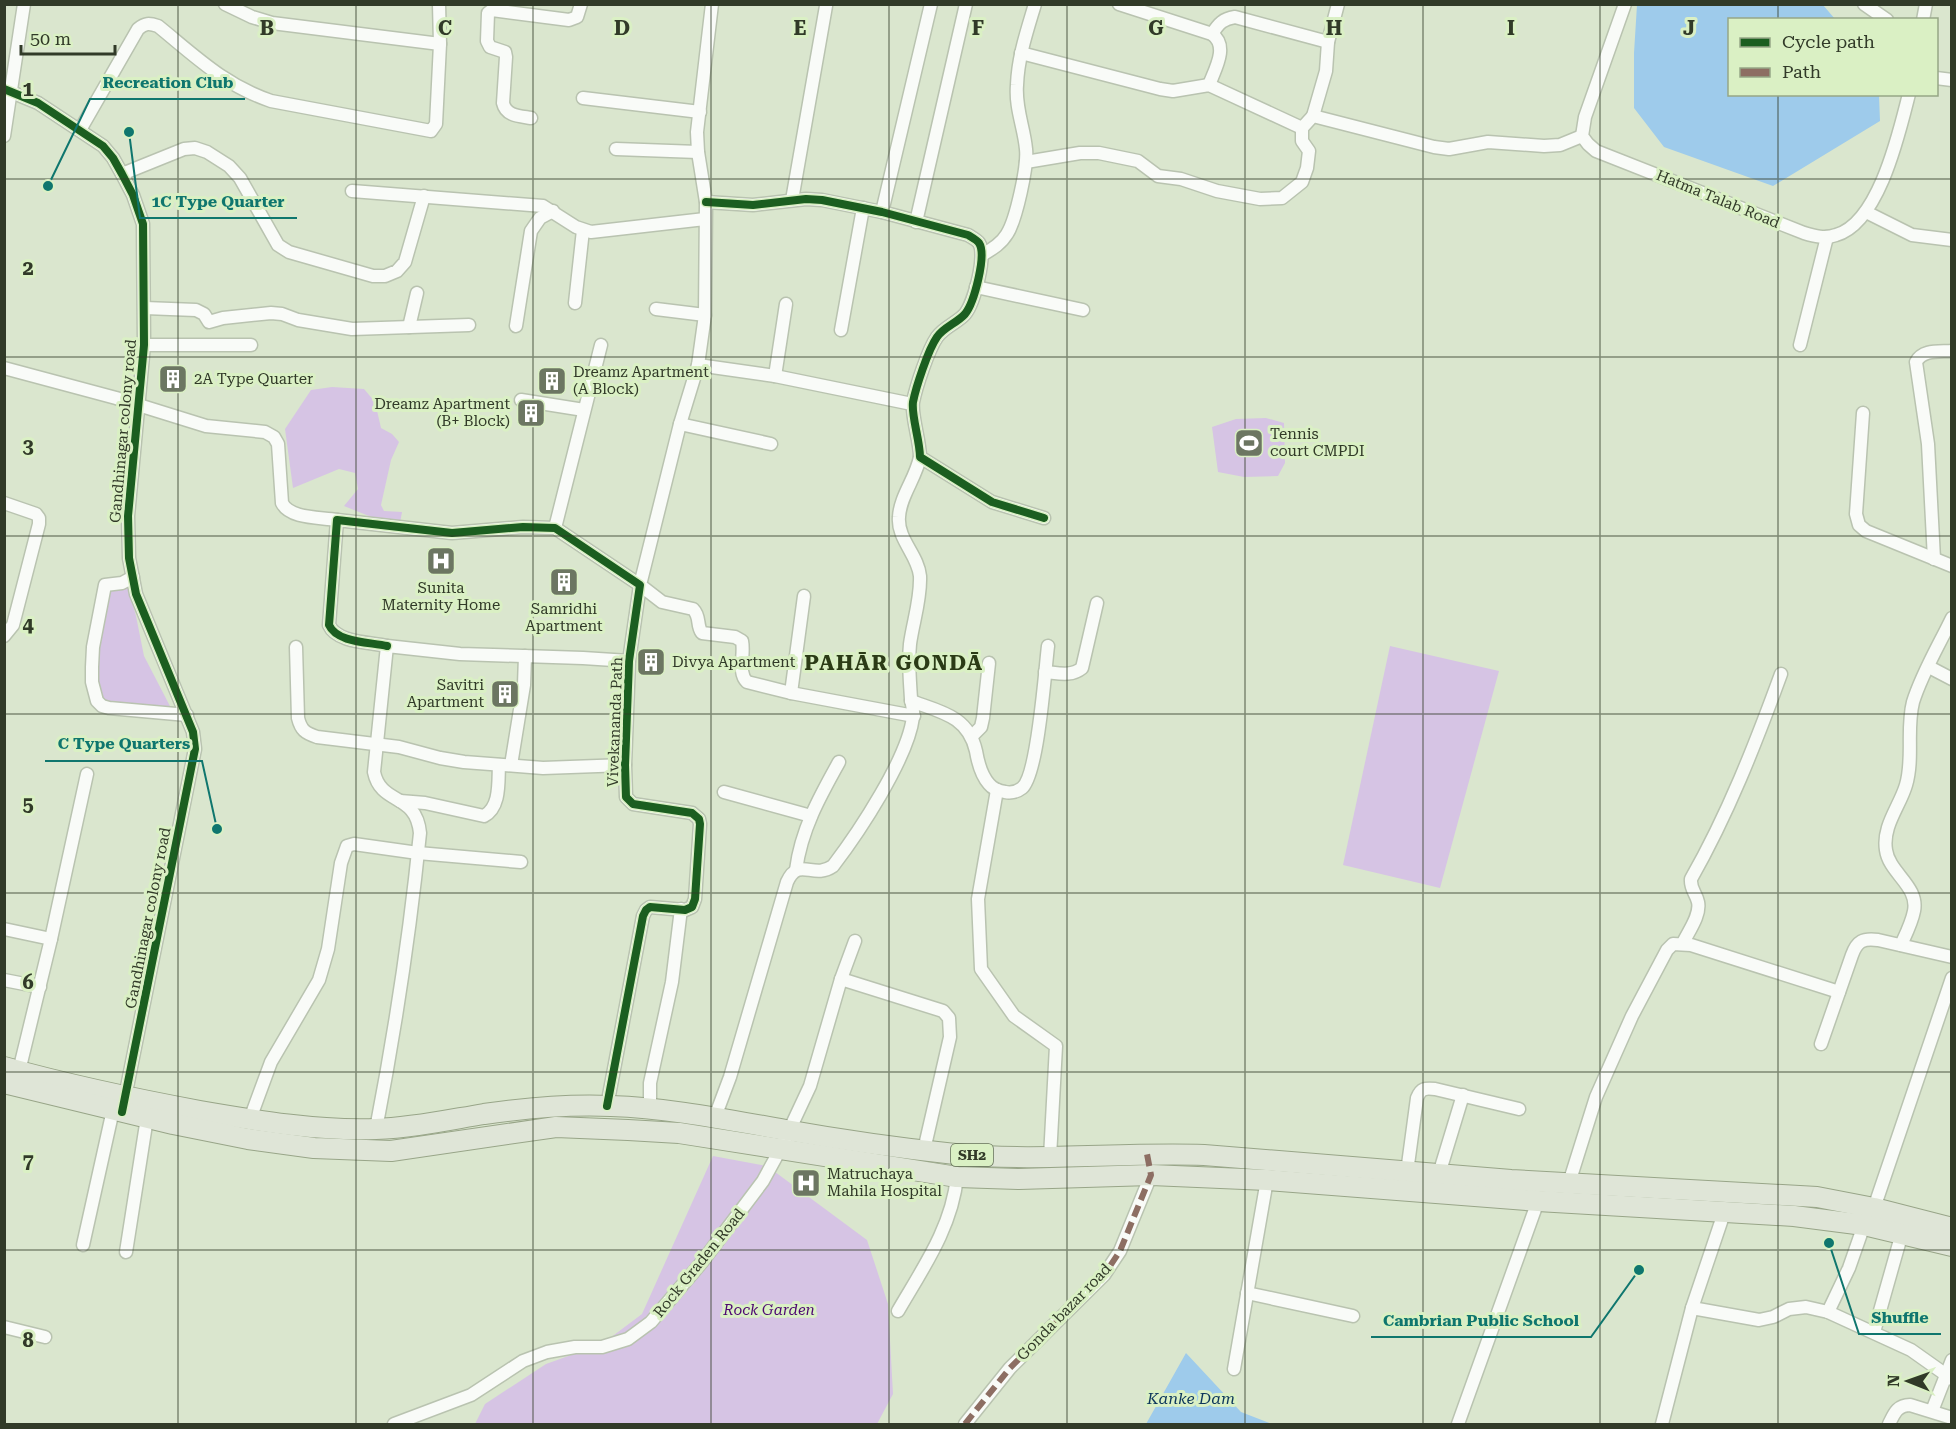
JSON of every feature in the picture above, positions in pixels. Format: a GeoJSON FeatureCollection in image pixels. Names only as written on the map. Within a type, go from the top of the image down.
{"type":"FeatureCollection","features":[{"type":"Feature","properties":{"kind":"main road","name":"SH2"},"geometry":{"type":"LineString","coordinates":[[9,1074],[120,1106],[147,1118],[248,1139],[354,1151],[412,1149],[556,1127],[785,1139],[968,1155],[1050,1157],[1204,1155],[1407,1172],[1817,1197],[1874,1208],[1952,1228]]}},
{"type":"Feature","properties":{"kind":"main road","name":"SH2"},"geometry":{"type":"LineString","coordinates":[[120,1106],[335,1128],[376,1129],[517,1110],[607,1106],[650,1108],[716,1118],[785,1139],[957,1177],[1018,1179],[1151,1175],[1267,1180],[1538,1201],[1794,1216],[1864,1226],[1952,1245]]}},
{"type":"Feature","properties":{"kind":"street"},"geometry":{"type":"LineString","coordinates":[[4,136],[7,90],[24,4]]}},
{"type":"Feature","properties":{"kind":"street"},"geometry":{"type":"LineString","coordinates":[[225,4],[252,17],[272,23],[440,44]]}},
{"type":"Feature","properties":{"kind":"street"},"geometry":{"type":"LineString","coordinates":[[80,130],[138,29],[144,24],[151,23],[158,26],[218,75],[252,95],[271,101],[428,132],[435,128],[436,124],[440,44],[439,4]]}},
{"type":"Feature","properties":{"kind":"street"},"geometry":{"type":"LineString","coordinates":[[531,118],[510,114],[505,110],[503,103],[506,57],[504,52],[490,47],[487,41],[486,17],[492,10],[498,8],[569,20],[577,17],[582,4]]}},
{"type":"Feature","properties":{"kind":"street","name":"Vivekananda Path"},"geometry":{"type":"LineString","coordinates":[[681,909],[690,909],[694,903],[699,819],[692,813],[640,806],[628,801],[625,790],[625,765],[629,662],[640,585],[680,424],[698,365],[705,315],[706,202],[698,152],[712,4]]}},
{"type":"Feature","properties":{"kind":"street"},"geometry":{"type":"LineString","coordinates":[[882,212],[931,4]]}},
{"type":"Feature","properties":{"kind":"street"},"geometry":{"type":"LineString","coordinates":[[916,222],[966,4]]}},
{"type":"Feature","properties":{"kind":"street"},"geometry":{"type":"LineString","coordinates":[[982,255],[999,244],[1008,233],[1026,162],[1026,148],[1016,105],[1018,62],[1035,4]]}},
{"type":"Feature","properties":{"kind":"street"},"geometry":{"type":"LineString","coordinates":[[1119,4],[1212,34],[1218,38],[1221,46],[1220,55],[1209,85]]}},
{"type":"Feature","properties":{"kind":"street"},"geometry":{"type":"LineString","coordinates":[[1026,162],[1080,153],[1099,153],[1138,161],[1158,176],[1180,179],[1217,192],[1260,199],[1282,198],[1302,182],[1307,168],[1309,151],[1302,141],[1302,128],[1313,116],[1326,71],[1328,42],[1338,4]]}},
{"type":"Feature","properties":{"kind":"street"},"geometry":{"type":"LineString","coordinates":[[1313,116],[1449,149],[1472,143],[1488,142],[1560,145],[1582,136],[1585,117],[1625,4]]}},
{"type":"Feature","properties":{"kind":"street"},"geometry":{"type":"LineString","coordinates":[[1864,4],[1884,18]]}},
{"type":"Feature","properties":{"kind":"street"},"geometry":{"type":"LineString","coordinates":[[792,200],[826,6]]}},
{"type":"Feature","properties":{"kind":"street"},"geometry":{"type":"LineString","coordinates":[[1212,34],[1219,23],[1235,17],[1328,42]]}},
{"type":"Feature","properties":{"kind":"street"},"geometry":{"type":"LineString","coordinates":[[1021,53],[1160,89],[1173,91],[1209,85],[1302,128]]}},
{"type":"Feature","properties":{"kind":"street","name":"Gandhinagar colony road"},"geometry":{"type":"LineString","coordinates":[[7,90],[38,103],[103,146],[113,158],[133,195],[143,224],[144,345],[128,516],[129,558],[136,594],[187,715],[193,732],[195,749],[120,1106],[83,1245]]}},
{"type":"Feature","properties":{"kind":"street"},"geometry":{"type":"LineString","coordinates":[[1800,345],[1827,237],[1845,231],[1859,221],[1866,212],[1894,150],[1908,96]]}},
{"type":"Feature","properties":{"kind":"street"},"geometry":{"type":"LineString","coordinates":[[583,98],[700,112]]}},
{"type":"Feature","properties":{"kind":"street","name":"Hatma Talab Road"},"geometry":{"type":"LineString","coordinates":[[1582,136],[1596,151],[1804,233],[1827,237]]}},
{"type":"Feature","properties":{"kind":"street"},"geometry":{"type":"LineString","coordinates":[[122,174],[184,149],[195,148],[207,152],[229,166],[240,178],[278,245],[303,257],[373,276],[385,276],[398,271],[405,262],[424,196]]}},
{"type":"Feature","properties":{"kind":"street"},"geometry":{"type":"LineString","coordinates":[[616,150],[698,152]]}},
{"type":"Feature","properties":{"kind":"street"},"geometry":{"type":"LineString","coordinates":[[352,191],[533,204],[554,211],[583,230],[591,232],[705,219]]}},
{"type":"Feature","properties":{"kind":"street"},"geometry":{"type":"LineString","coordinates":[[706,202],[753,205],[792,200],[822,200],[882,212],[968,235],[979,243],[982,255],[972,302],[966,313],[944,329],[937,338],[930,350],[912,404],[920,457],[917,472],[902,504],[899,528],[916,560],[920,573],[920,588],[910,644],[909,670],[914,716],[902,752],[891,775],[833,866],[826,871],[796,870],[790,874],[716,1118]]}},
{"type":"Feature","properties":{"kind":"street"},"geometry":{"type":"LineString","coordinates":[[841,330],[863,208]]}},
{"type":"Feature","properties":{"kind":"street"},"geometry":{"type":"LineString","coordinates":[[516,326],[531,231],[540,218],[554,211]]}},
{"type":"Feature","properties":{"kind":"street"},"geometry":{"type":"LineString","coordinates":[[1866,212],[1912,235],[1952,240]]}},
{"type":"Feature","properties":{"kind":"street"},"geometry":{"type":"LineString","coordinates":[[575,303],[583,230]]}},
{"type":"Feature","properties":{"kind":"street"},"geometry":{"type":"LineString","coordinates":[[976,287],[1083,310]]}},
{"type":"Feature","properties":{"kind":"street"},"geometry":{"type":"LineString","coordinates":[[410,327],[417,293]]}},
{"type":"Feature","properties":{"kind":"street"},"geometry":{"type":"LineString","coordinates":[[775,376],[786,304]]}},
{"type":"Feature","properties":{"kind":"street"},"geometry":{"type":"LineString","coordinates":[[145,308],[196,310],[204,314],[210,322],[223,318],[272,313],[338,328],[469,325]]}},
{"type":"Feature","properties":{"kind":"street"},"geometry":{"type":"LineString","coordinates":[[656,309],[705,315]]}},
{"type":"Feature","properties":{"kind":"street"},"geometry":{"type":"LineString","coordinates":[[144,345],[251,345]]}},
{"type":"Feature","properties":{"kind":"street"},"geometry":{"type":"LineString","coordinates":[[555,528],[601,345]]}},
{"type":"Feature","properties":{"kind":"street"},"geometry":{"type":"LineString","coordinates":[[1934,559],[1929,454],[1916,362],[1919,356],[1926,352],[1952,351]]}},
{"type":"Feature","properties":{"kind":"street"},"geometry":{"type":"LineString","coordinates":[[698,365],[775,376],[912,404]]}},
{"type":"Feature","properties":{"kind":"street"},"geometry":{"type":"LineString","coordinates":[[4,368],[206,426],[265,432],[274,437],[278,444],[282,503],[285,510],[294,513],[452,533],[523,527],[555,528],[662,602],[693,609],[699,617],[699,629],[702,633],[735,637],[742,641],[744,650],[742,671],[743,678],[747,682],[791,693],[914,716]]}},
{"type":"Feature","properties":{"kind":"street"},"geometry":{"type":"LineString","coordinates":[[521,400],[584,410]]}},
{"type":"Feature","properties":{"kind":"street"},"geometry":{"type":"LineString","coordinates":[[1863,412],[1856,514],[1859,525],[1866,531],[1952,566]]}},
{"type":"Feature","properties":{"kind":"street"},"geometry":{"type":"LineString","coordinates":[[680,424],[771,444]]}},
{"type":"Feature","properties":{"kind":"street"},"geometry":{"type":"LineString","coordinates":[[920,457],[992,501],[1044,518]]}},
{"type":"Feature","properties":{"kind":"street"},"geometry":{"type":"LineString","coordinates":[[4,503],[36,514],[39,524],[13,625],[4,636]]}},
{"type":"Feature","properties":{"kind":"street"},"geometry":{"type":"LineString","coordinates":[[337,520],[329,626],[332,633],[341,637],[387,646],[460,654],[629,662]]}},
{"type":"Feature","properties":{"kind":"street"},"geometry":{"type":"LineString","coordinates":[[133,577],[122,583],[105,585],[93,647],[92,682],[97,701],[109,708],[187,715]]}},
{"type":"Feature","properties":{"kind":"street"},"geometry":{"type":"LineString","coordinates":[[791,693],[804,596]]}},
{"type":"Feature","properties":{"kind":"street"},"geometry":{"type":"LineString","coordinates":[[1045,672],[1068,674],[1077,673],[1082,668],[1097,603]]}},
{"type":"Feature","properties":{"kind":"street"},"geometry":{"type":"LineString","coordinates":[[1901,945],[1914,909],[1914,898],[1910,889],[1891,865],[1886,849],[1888,826],[1906,786],[1914,702],[1952,618]]}},
{"type":"Feature","properties":{"kind":"street"},"geometry":{"type":"LineString","coordinates":[[376,1129],[394,1034],[420,833],[419,820],[415,812],[381,788],[374,772],[387,646]]}},
{"type":"Feature","properties":{"kind":"street"},"geometry":{"type":"LineString","coordinates":[[912,701],[956,719],[966,727],[972,736],[983,776],[990,786],[1007,793],[1016,792],[1023,788],[1028,779],[1039,729],[1048,646]]}},
{"type":"Feature","properties":{"kind":"street"},"geometry":{"type":"LineString","coordinates":[[296,647],[300,728],[317,737],[407,749],[440,758],[505,765],[553,768],[625,765]]}},
{"type":"Feature","properties":{"kind":"street"},"geometry":{"type":"LineString","coordinates":[[400,801],[425,803],[484,816],[490,813],[496,800],[524,685],[525,656]]}},
{"type":"Feature","properties":{"kind":"street"},"geometry":{"type":"LineString","coordinates":[[972,736],[981,727],[989,663]]}},
{"type":"Feature","properties":{"kind":"street"},"geometry":{"type":"LineString","coordinates":[[1929,666],[1952,679]]}},
{"type":"Feature","properties":{"kind":"street"},"geometry":{"type":"LineString","coordinates":[[1683,943],[1699,905],[1690,887],[1691,879],[1727,811],[1781,674]]}},
{"type":"Feature","properties":{"kind":"street"},"geometry":{"type":"LineString","coordinates":[[796,870],[801,844],[811,816],[839,762]]}},
{"type":"Feature","properties":{"kind":"street"},"geometry":{"type":"LineString","coordinates":[[9,1074],[40,987],[87,774]]}},
{"type":"Feature","properties":{"kind":"street"},"geometry":{"type":"LineString","coordinates":[[997,790],[978,898],[981,969],[1014,1016],[1056,1046],[1050,1157]]}},
{"type":"Feature","properties":{"kind":"street"},"geometry":{"type":"LineString","coordinates":[[724,792],[811,816]]}},
{"type":"Feature","properties":{"kind":"street"},"geometry":{"type":"LineString","coordinates":[[250,1119],[271,1062],[319,980],[328,949],[341,863],[346,846],[354,844],[418,853],[520,862]]}},
{"type":"Feature","properties":{"kind":"street"},"geometry":{"type":"LineString","coordinates":[[607,1106],[643,916],[650,907],[681,909],[672,982],[650,1083],[650,1108]]}},
{"type":"Feature","properties":{"kind":"street"},"geometry":{"type":"LineString","coordinates":[[4,929],[51,939]]}},
{"type":"Feature","properties":{"kind":"street"},"geometry":{"type":"LineString","coordinates":[[1821,1044],[1855,946],[1860,941],[1868,939],[1952,957]]}},
{"type":"Feature","properties":{"kind":"street","name":"Rock Graden Road"},"geometry":{"type":"LineString","coordinates":[[394,1425],[471,1395],[523,1361],[547,1352],[575,1347],[602,1347],[628,1339],[651,1322],[702,1262],[763,1181],[810,1086],[841,979],[855,941]]}},
{"type":"Feature","properties":{"kind":"street"},"geometry":{"type":"LineString","coordinates":[[1569,1183],[1596,1097],[1632,1016],[1667,950],[1673,944],[1683,943],[1839,992]]}},
{"type":"Feature","properties":{"kind":"street"},"geometry":{"type":"LineString","coordinates":[[1874,1208],[1952,978]]}},
{"type":"Feature","properties":{"kind":"street"},"geometry":{"type":"LineString","coordinates":[[841,979],[943,1011],[949,1018],[950,1037],[924,1150]]}},
{"type":"Feature","properties":{"kind":"street"},"geometry":{"type":"LineString","coordinates":[[4,980],[40,987]]}},
{"type":"Feature","properties":{"kind":"street"},"geometry":{"type":"LineString","coordinates":[[1407,1172],[1417,1098],[1420,1091],[1425,1088],[1519,1109]]}},
{"type":"Feature","properties":{"kind":"street"},"geometry":{"type":"LineString","coordinates":[[1439,1174],[1463,1095]]}},
{"type":"Feature","properties":{"kind":"street"},"geometry":{"type":"LineString","coordinates":[[126,1252],[147,1118]]}},
{"type":"Feature","properties":{"kind":"street"},"geometry":{"type":"LineString","coordinates":[[1147,1154],[1151,1175]]}},
{"type":"Feature","properties":{"kind":"street","name":"Gonda bazar road"},"geometry":{"type":"LineString","coordinates":[[965,1425],[1010,1368],[1104,1275],[1119,1251],[1151,1175]]}},
{"type":"Feature","properties":{"kind":"street"},"geometry":{"type":"LineString","coordinates":[[898,1311],[947,1222],[955,1198],[957,1177]]}},
{"type":"Feature","properties":{"kind":"street"},"geometry":{"type":"LineString","coordinates":[[1234,1369],[1267,1180]]}},
{"type":"Feature","properties":{"kind":"street"},"geometry":{"type":"LineString","coordinates":[[1458,1425],[1538,1201]]}},
{"type":"Feature","properties":{"kind":"street"},"geometry":{"type":"LineString","coordinates":[[1662,1425],[1692,1308],[1724,1213]]}},
{"type":"Feature","properties":{"kind":"street"},"geometry":{"type":"LineString","coordinates":[[1828,1312],[1849,1268],[1864,1226]]}},
{"type":"Feature","properties":{"kind":"street"},"geometry":{"type":"LineString","coordinates":[[1874,1332],[1902,1233]]}},
{"type":"Feature","properties":{"kind":"street"},"geometry":{"type":"LineString","coordinates":[[1246,1293],[1353,1316]]}},
{"type":"Feature","properties":{"kind":"street"},"geometry":{"type":"LineString","coordinates":[[1692,1308],[1759,1320],[1773,1317],[1789,1309],[1806,1307],[1828,1312],[1911,1350],[1949,1378]]}},
{"type":"Feature","properties":{"kind":"street"},"geometry":{"type":"LineString","coordinates":[[4,1327],[45,1337]]}},
{"type":"Feature","properties":{"kind":"street"},"geometry":{"type":"LineString","coordinates":[[1932,1411],[1949,1378],[1952,1360]]}},
{"type":"Feature","properties":{"kind":"street"},"geometry":{"type":"LineString","coordinates":[[1889,1425],[1903,1405],[1952,1418]]}},
{"type":"Feature","properties":{"kind":"green space"},"geometry":{"type":"Polygon","coordinates":[[[332,387],[364,389],[375,402],[381,428],[392,434],[399,442],[391,460],[381,505],[384,511],[402,512],[399,528],[344,506],[358,489],[355,473],[339,469],[293,488],[285,429],[311,390],[332,387]]]}},
{"type":"Feature","properties":{"kind":"green space","name":"Tennis court CMPDI"},"geometry":{"type":"Polygon","coordinates":[[[1266,418],[1284,423],[1285,463],[1278,476],[1244,477],[1218,472],[1212,427],[1236,419],[1266,418]]]}},
{"type":"Feature","properties":{"kind":"green space"},"geometry":{"type":"Polygon","coordinates":[[[128,587],[144,656],[173,712],[107,705],[99,689],[98,647],[110,589],[128,587]]]}},
{"type":"Feature","properties":{"kind":"green space"},"geometry":{"type":"Polygon","coordinates":[[[1390,646],[1499,671],[1440,888],[1343,865],[1390,646]]]}},
{"type":"Feature","properties":{"kind":"green space","name":"Rock Garden"},"geometry":{"type":"Polygon","coordinates":[[[713,1156],[767,1166],[867,1240],[888,1304],[893,1394],[877,1424],[475,1424],[485,1404],[546,1364],[602,1344],[642,1314],[713,1156]]]}},
{"type":"Feature","properties":{"kind":"water"},"geometry":{"type":"Polygon","coordinates":[[[1637,5],[1823,5],[1834,18],[1728,18],[1728,96],[1879,96],[1880,121],[1773,186],[1664,147],[1634,108],[1637,5]]]}},
{"type":"Feature","properties":{"kind":"water","name":"Kanke Dam"},"geometry":{"type":"Polygon","coordinates":[[[1186,1353],[1241,1412],[1272,1424],[1146,1424],[1186,1353]]]}},
{"type":"Feature","properties":{"kind":"marked path"},"geometry":{"type":"LineString","coordinates":[[965,1424],[1010,1368],[1104,1275],[1120,1251],[1151,1175],[1147,1154]]}},
{"type":"Feature","properties":{"kind":"cycle path"},"geometry":{"type":"LineString","coordinates":[[4,89],[38,103],[103,146],[113,158],[133,195],[143,224],[144,345],[128,516],[129,558],[136,594],[193,732],[195,749],[122,1112]]}},
{"type":"Feature","properties":{"kind":"cycle path"},"geometry":{"type":"LineString","coordinates":[[706,202],[753,205],[806,199],[822,200],[882,212],[968,235],[978,242],[981,249],[980,268],[969,308],[937,337],[926,359],[913,402],[920,457],[992,502],[1044,518]]}},
{"type":"Feature","properties":{"kind":"cycle path"},"geometry":{"type":"LineString","coordinates":[[387,646],[346,638],[333,631],[329,625],[337,520],[452,533],[523,527],[555,528],[640,585],[629,661],[626,797],[633,804],[692,813],[699,819],[700,824],[695,899],[692,907],[685,910],[650,907],[643,916],[607,1106]]}},
{"type":"Feature","properties":{"kind":"place","name":"1C Type Quarter"},"geometry":{"type":"Point","coordinates":[129,132]}},
{"type":"Feature","properties":{"kind":"place","name":"Recreation Club"},"geometry":{"type":"Point","coordinates":[48,186]}},
{"type":"Feature","properties":{"kind":"place","name":"2A Type Quarter"},"geometry":{"type":"Point","coordinates":[173,379]}},
{"type":"Feature","properties":{"kind":"place","name":"Dreamz Apartment (A Block)"},"geometry":{"type":"Point","coordinates":[552,381]}},
{"type":"Feature","properties":{"kind":"place","name":"Dreamz Apartment (B+ Block)"},"geometry":{"type":"Point","coordinates":[531,413]}},
{"type":"Feature","properties":{"kind":"place","name":"Tennis court CMPDI"},"geometry":{"type":"Point","coordinates":[1249,443]}},
{"type":"Feature","properties":{"kind":"place","name":"Sunita Maternity Home"},"geometry":{"type":"Point","coordinates":[441,561]}},
{"type":"Feature","properties":{"kind":"place","name":"Samridhi Apartment"},"geometry":{"type":"Point","coordinates":[564,582]}},
{"type":"Feature","properties":{"kind":"place","name":"Divya Apartment"},"geometry":{"type":"Point","coordinates":[651,662]}},
{"type":"Feature","properties":{"kind":"place","name":"Savitri Apartment"},"geometry":{"type":"Point","coordinates":[505,694]}},
{"type":"Feature","properties":{"kind":"place","name":"C Type Quarters"},"geometry":{"type":"Point","coordinates":[217,829]}},
{"type":"Feature","properties":{"kind":"place","name":"Matruchaya Mahila Hospital"},"geometry":{"type":"Point","coordinates":[806,1183]}},
{"type":"Feature","properties":{"kind":"place","name":"Shuffle"},"geometry":{"type":"Point","coordinates":[1829,1243]}},
{"type":"Feature","properties":{"kind":"place","name":"Cambrian Public School"},"geometry":{"type":"Point","coordinates":[1639,1270]}},
{"type":"Feature","properties":{"kind":"district","name":"PAHĀR GONDĀ"},"geometry":{"type":"Point","coordinates":[894,663]}}]}
